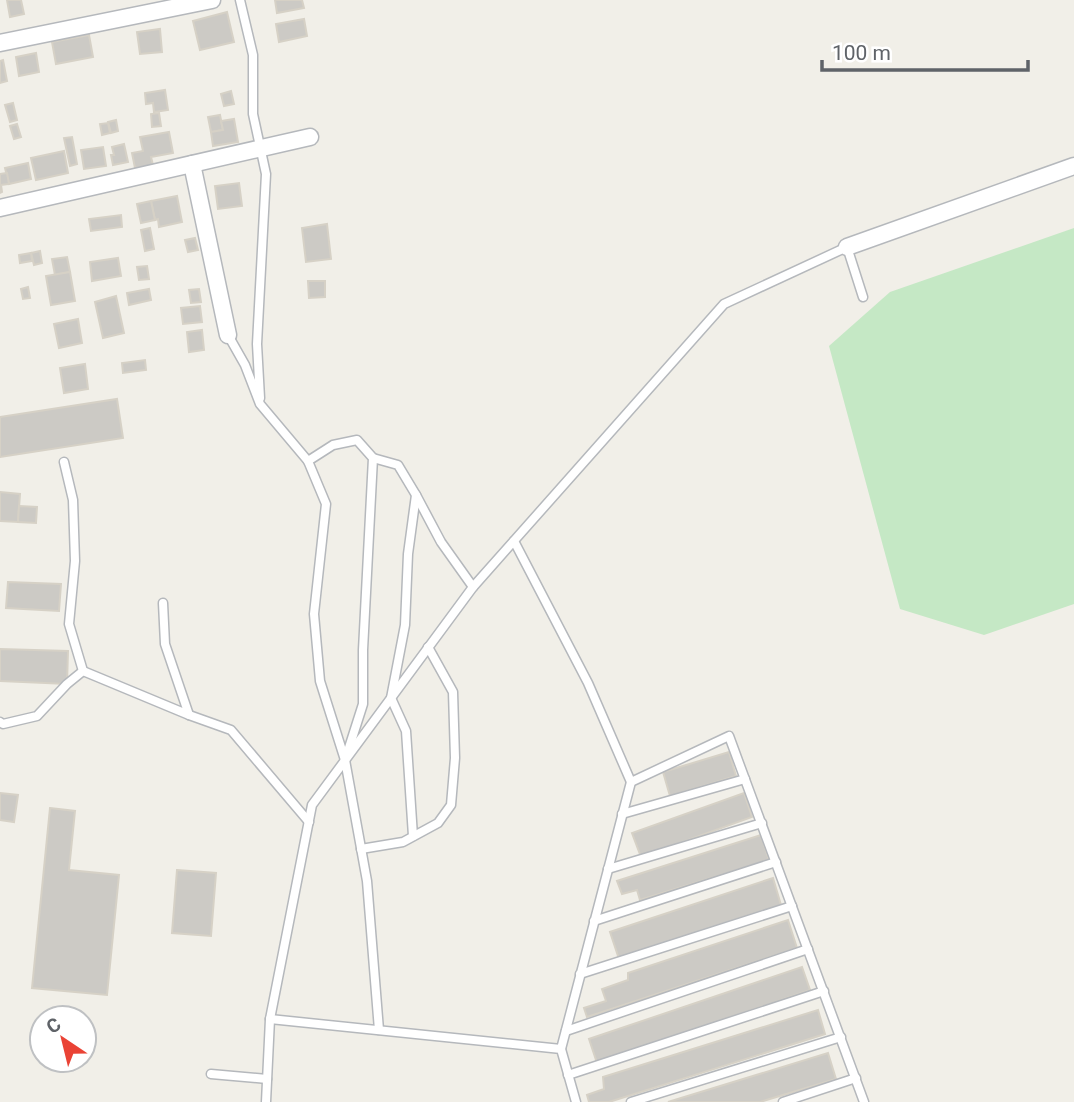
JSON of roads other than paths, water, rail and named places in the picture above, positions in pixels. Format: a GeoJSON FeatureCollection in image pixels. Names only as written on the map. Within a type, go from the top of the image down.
{"type":"FeatureCollection","features":[{"type":"Feature","properties":{"kind":"street"},"geometry":{"type":"LineString","coordinates":[[0,43],[212,0]]}},
{"type":"Feature","properties":{"kind":"street"},"geometry":{"type":"LineString","coordinates":[[0,208],[310,137]]}},
{"type":"Feature","properties":{"kind":"street"},"geometry":{"type":"LineString","coordinates":[[191,164],[228,335]]}},
{"type":"Feature","properties":{"kind":"street"},"geometry":{"type":"LineString","coordinates":[[847,247],[1074,166]]}},
{"type":"Feature","properties":{"kind":"lane"},"geometry":{"type":"LineString","coordinates":[[240,0],[253,55],[253,114],[266,174],[257,344],[261,404]]}},
{"type":"Feature","properties":{"kind":"lane"},"geometry":{"type":"LineString","coordinates":[[266,1102],[270,1019],[312,805],[428,647],[473,587],[724,304],[847,247],[863,297]]}},
{"type":"Feature","properties":{"kind":"lane"},"geometry":{"type":"LineString","coordinates":[[228,335],[245,365],[261,404],[308,461],[326,504],[314,614],[320,681],[345,760],[367,881],[379,1030]]}},
{"type":"Feature","properties":{"kind":"lane"},"geometry":{"type":"LineString","coordinates":[[308,461],[333,445],[357,440],[373,458],[398,465],[441,542],[473,587]]}},
{"type":"Feature","properties":{"kind":"lane"},"geometry":{"type":"LineString","coordinates":[[345,760],[363,704],[363,650],[373,458]]}},
{"type":"Feature","properties":{"kind":"lane"},"geometry":{"type":"LineString","coordinates":[[64,462],[73,500],[74,549],[69,624],[83,671]]}},
{"type":"Feature","properties":{"kind":"lane"},"geometry":{"type":"LineString","coordinates":[[413,836],[406,731],[391,698],[405,625],[408,554],[416,495]]}},
{"type":"Feature","properties":{"kind":"lane"},"geometry":{"type":"LineString","coordinates":[[514,541],[588,683],[631,782],[561,1049],[576,1102]]}},
{"type":"Feature","properties":{"kind":"lane"},"geometry":{"type":"LineString","coordinates":[[163,603],[165,644],[189,715]]}},
{"type":"Feature","properties":{"kind":"lane"},"geometry":{"type":"LineString","coordinates":[[361,849],[404,842],[438,823],[451,805],[455,758],[453,692],[428,647]]}},
{"type":"Feature","properties":{"kind":"lane"},"geometry":{"type":"LineString","coordinates":[[83,671],[231,730],[309,822]]}},
{"type":"Feature","properties":{"kind":"lane"},"geometry":{"type":"LineString","coordinates":[[0,722],[3,724],[37,716],[66,684],[83,671]]}},
{"type":"Feature","properties":{"kind":"lane"},"geometry":{"type":"LineString","coordinates":[[631,782],[729,736],[864,1102]]}},
{"type":"Feature","properties":{"kind":"lane"},"geometry":{"type":"LineString","coordinates":[[622,814],[745,779]]}},
{"type":"Feature","properties":{"kind":"lane"},"geometry":{"type":"LineString","coordinates":[[608,869],[762,823]]}},
{"type":"Feature","properties":{"kind":"lane"},"geometry":{"type":"LineString","coordinates":[[594,921],[776,862]]}},
{"type":"Feature","properties":{"kind":"lane"},"geometry":{"type":"LineString","coordinates":[[580,974],[792,906]]}},
{"type":"Feature","properties":{"kind":"lane"},"geometry":{"type":"LineString","coordinates":[[566,1031],[808,949]]}},
{"type":"Feature","properties":{"kind":"lane"},"geometry":{"type":"LineString","coordinates":[[569,1075],[824,991]]}},
{"type":"Feature","properties":{"kind":"lane"},"geometry":{"type":"LineString","coordinates":[[270,1019],[561,1049]]}},
{"type":"Feature","properties":{"kind":"lane"},"geometry":{"type":"LineString","coordinates":[[631,1102],[841,1037]]}},
{"type":"Feature","properties":{"kind":"lane"},"geometry":{"type":"LineString","coordinates":[[211,1074],[267,1079]]}},
{"type":"Feature","properties":{"kind":"lane"},"geometry":{"type":"LineString","coordinates":[[783,1102],[856,1078]]}}]}
